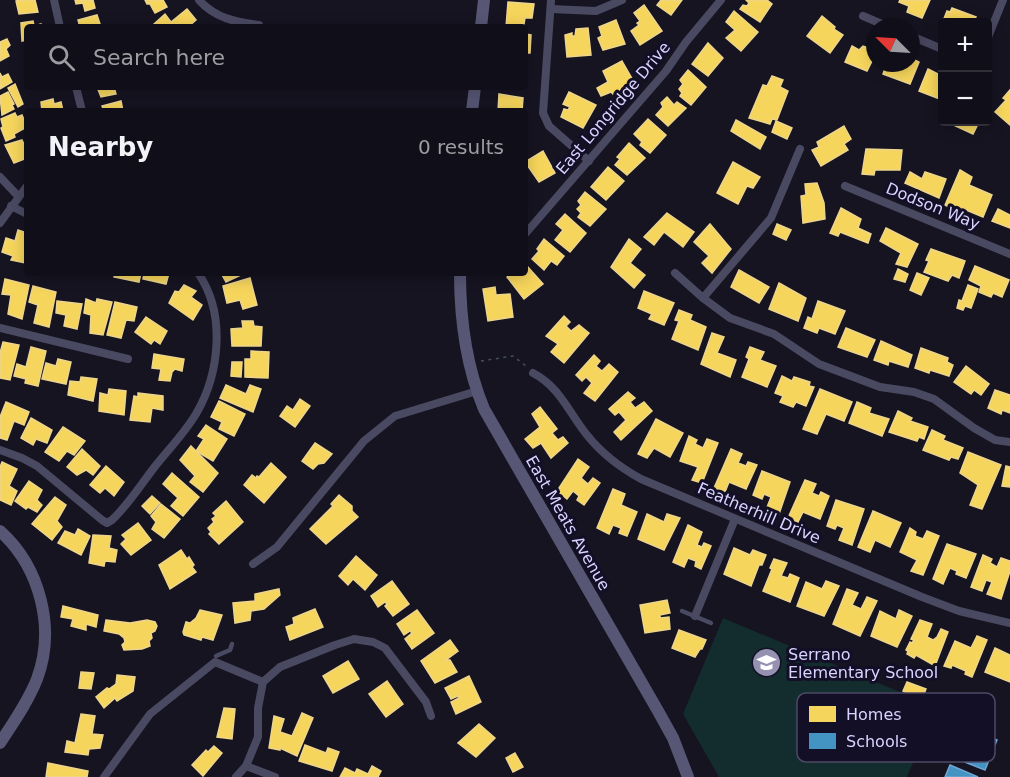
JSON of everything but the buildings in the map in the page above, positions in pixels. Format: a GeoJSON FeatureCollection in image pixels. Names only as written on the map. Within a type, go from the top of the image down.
{"type":"FeatureCollection","features":[{"type":"Feature","properties":{"kind":"street"},"geometry":{"type":"LineString","coordinates":[[54,0],[59,24]]}},
{"type":"Feature","properties":{"kind":"street"},"geometry":{"type":"LineString","coordinates":[[199,0],[208,9],[221,16],[252,24]]}},
{"type":"Feature","properties":{"kind":"street"},"geometry":{"type":"LineString","coordinates":[[481,24],[484,0]]}},
{"type":"Feature","properties":{"kind":"street"},"geometry":{"type":"LineString","coordinates":[[589,161],[549,126],[543,113],[551,4],[596,11],[622,0]]}},
{"type":"Feature","properties":{"kind":"street","name":"East Longridge Drive"},"geometry":{"type":"LineString","coordinates":[[528,231],[666,71],[686,42],[721,0]]}},
{"type":"Feature","properties":{"kind":"street"},"geometry":{"type":"LineString","coordinates":[[992,25],[1003,0]]}},
{"type":"Feature","properties":{"kind":"street"},"geometry":{"type":"LineString","coordinates":[[864,16],[869,18]]}},
{"type":"Feature","properties":{"kind":"street"},"geometry":{"type":"LineString","coordinates":[[920,40],[938,47]]}},
{"type":"Feature","properties":{"kind":"street"},"geometry":{"type":"LineString","coordinates":[[77,90],[81,108]]}},
{"type":"Feature","properties":{"kind":"street"},"geometry":{"type":"LineString","coordinates":[[472,108],[475,90]]}},
{"type":"Feature","properties":{"kind":"street"},"geometry":{"type":"LineString","coordinates":[[703,298],[771,218],[800,148]]}},
{"type":"Feature","properties":{"kind":"street"},"geometry":{"type":"LineString","coordinates":[[0,177],[18,196]]}},
{"type":"Feature","properties":{"kind":"street","name":"Dodson Way"},"geometry":{"type":"LineString","coordinates":[[845,186],[1010,254]]}},
{"type":"Feature","properties":{"kind":"street"},"geometry":{"type":"LineString","coordinates":[[0,223],[24,189]]}},
{"type":"Feature","properties":{"kind":"street"},"geometry":{"type":"LineString","coordinates":[[11,206],[24,212]]}},
{"type":"Feature","properties":{"kind":"street"},"geometry":{"type":"LineString","coordinates":[[675,273],[730,318],[774,334],[819,364],[880,387],[914,392],[934,399],[995,440],[1010,442]]}},
{"type":"Feature","properties":{"kind":"street"},"geometry":{"type":"LineString","coordinates":[[0,450],[37,466],[107,523],[116,517],[185,429],[200,407],[207,389],[215,357],[217,332],[210,298],[199,276]]}},
{"type":"Feature","properties":{"kind":"street","name":"East Meats Avenue"},"geometry":{"type":"LineString","coordinates":[[460,276],[463,330],[469,362],[477,391],[491,424],[658,711],[673,738],[688,777]]}},
{"type":"Feature","properties":{"kind":"street"},"geometry":{"type":"LineString","coordinates":[[0,328],[128,359]]}},
{"type":"Feature","properties":{"kind":"street","name":"Featherhill Drive"},"geometry":{"type":"LineString","coordinates":[[533,373],[554,387],[588,437],[620,466],[651,484],[945,606],[1010,623]]}},
{"type":"Feature","properties":{"kind":"street"},"geometry":{"type":"LineString","coordinates":[[253,564],[277,547],[364,441],[395,416],[477,391]]}},
{"type":"Feature","properties":{"kind":"street"},"geometry":{"type":"LineString","coordinates":[[695,616],[735,519]]}},
{"type":"Feature","properties":{"kind":"street"},"geometry":{"type":"LineString","coordinates":[[0,531],[22,556],[35,582],[44,615],[45,638],[36,680],[23,707],[0,743]]}},
{"type":"Feature","properties":{"kind":"street"},"geometry":{"type":"LineString","coordinates":[[236,777],[246,766],[258,737],[258,708],[263,682],[280,667],[294,660],[354,639],[373,642],[385,648],[426,702],[431,716]]}},
{"type":"Feature","properties":{"kind":"street"},"geometry":{"type":"LineString","coordinates":[[104,777],[150,714],[216,659],[263,682]]}},
{"type":"Feature","properties":{"kind":"street"},"geometry":{"type":"LineString","coordinates":[[246,766],[275,777]]}},
{"type":"Feature","properties":{"kind":"lane"},"geometry":{"type":"LineString","coordinates":[[682,610],[711,623]]}},
{"type":"Feature","properties":{"kind":"lane"},"geometry":{"type":"LineString","coordinates":[[216,659],[230,650],[232,644]]}},
{"type":"Feature","properties":{"kind":"path"},"geometry":{"type":"LineString","coordinates":[[469,362],[513,356],[533,373]]}},
{"type":"Feature","properties":{"kind":"green space"},"geometry":{"type":"Polygon","coordinates":[[[723,618],[902,693],[797,693],[797,762],[913,762],[907,777],[719,777],[683,714],[723,618]]]}},
{"type":"Feature","properties":{"kind":"place","name":"Serrano Elementary School"},"geometry":{"type":"Point","coordinates":[767,663]}}]}
